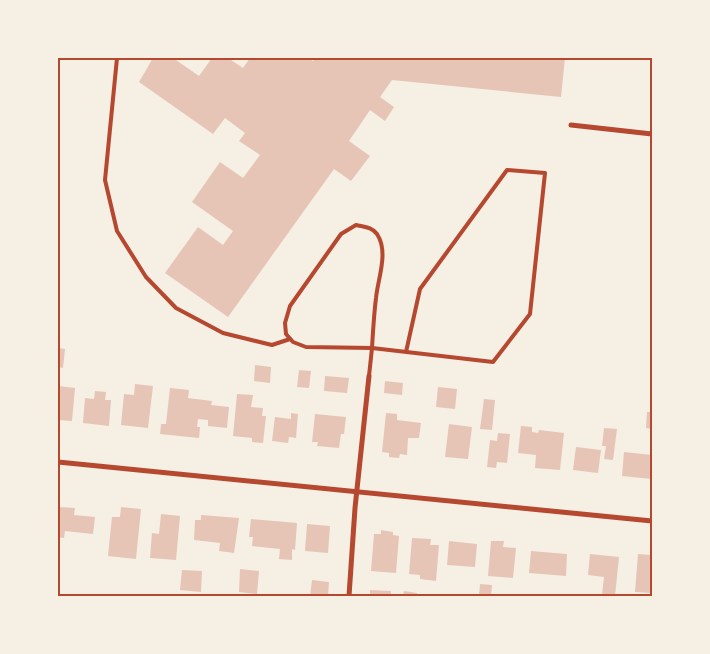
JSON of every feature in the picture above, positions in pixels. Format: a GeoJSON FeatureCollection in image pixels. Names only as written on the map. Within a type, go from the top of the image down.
{"type":"FeatureCollection","features":[{"type":"Feature","properties":{"kind":"street"},"geometry":{"type":"LineString","coordinates":[[571,125],[652,134]]}},
{"type":"Feature","properties":{"kind":"street"},"geometry":{"type":"LineString","coordinates":[[349,596],[369,376]]}},
{"type":"Feature","properties":{"kind":"street"},"geometry":{"type":"LineString","coordinates":[[58,462],[652,521]]}},
{"type":"Feature","properties":{"kind":"lane"},"geometry":{"type":"LineString","coordinates":[[118,58],[105,180],[117,231],[146,277],[176,308],[223,333],[272,345],[290,339]]}},
{"type":"Feature","properties":{"kind":"lane"},"geometry":{"type":"LineString","coordinates":[[369,376],[372,348],[376,298],[382,259],[382,245],[376,233],[369,228],[356,225],[341,234],[290,306],[285,323],[286,334],[293,342],[306,347],[372,348],[406,352],[493,362],[530,314],[545,173],[507,170],[420,288],[406,352]]}},
{"type":"Feature","properties":{"kind":"building"},"geometry":{"type":"Polygon","coordinates":[[[153,58],[173,58],[199,76],[212,58],[228,58],[243,68],[250,58],[308,58],[313,61],[316,58],[565,58],[561,97],[392,80],[380,97],[394,107],[385,121],[370,110],[349,141],[370,156],[351,181],[334,169],[228,317],[165,273],[198,227],[223,245],[233,231],[192,202],[220,162],[243,178],[260,155],[239,141],[245,133],[225,118],[213,134],[139,82],[153,58]]]}},
{"type":"Feature","properties":{"kind":"building"},"geometry":{"type":"Polygon","coordinates":[[[58,348],[65,349],[63,368],[58,367],[58,348]]]}},
{"type":"Feature","properties":{"kind":"building"},"geometry":{"type":"Polygon","coordinates":[[[255,365],[271,367],[270,383],[254,381],[255,365]]]}},
{"type":"Feature","properties":{"kind":"building"},"geometry":{"type":"Polygon","coordinates":[[[299,370],[311,371],[309,388],[297,387],[299,370]]]}},
{"type":"Feature","properties":{"kind":"building"},"geometry":{"type":"Polygon","coordinates":[[[325,376],[349,378],[347,393],[324,391],[325,376]]]}},
{"type":"Feature","properties":{"kind":"building"},"geometry":{"type":"Polygon","coordinates":[[[385,381],[403,383],[402,395],[384,393],[385,381]]]}},
{"type":"Feature","properties":{"kind":"building"},"geometry":{"type":"Polygon","coordinates":[[[135,384],[153,386],[148,428],[121,425],[124,394],[134,395],[135,384]]]}},
{"type":"Feature","properties":{"kind":"building"},"geometry":{"type":"Polygon","coordinates":[[[58,386],[75,388],[72,421],[58,420],[58,386]]]}},
{"type":"Feature","properties":{"kind":"building"},"geometry":{"type":"Polygon","coordinates":[[[438,387],[457,389],[455,409],[436,407],[438,387]]]}},
{"type":"Feature","properties":{"kind":"building"},"geometry":{"type":"Polygon","coordinates":[[[170,388],[189,390],[188,398],[212,401],[211,405],[229,407],[227,428],[208,426],[208,420],[198,419],[197,427],[200,427],[199,438],[160,434],[161,424],[166,424],[170,388]]]}},
{"type":"Feature","properties":{"kind":"building"},"geometry":{"type":"Polygon","coordinates":[[[95,391],[106,392],[105,400],[111,400],[109,426],[83,423],[85,398],[94,399],[95,391]]]}},
{"type":"Feature","properties":{"kind":"building"},"geometry":{"type":"Polygon","coordinates":[[[237,394],[253,395],[251,407],[263,408],[262,416],[266,416],[263,443],[252,442],[252,438],[233,436],[237,394]]]}},
{"type":"Feature","properties":{"kind":"building"},"geometry":{"type":"Polygon","coordinates":[[[484,399],[495,400],[492,430],[480,429],[484,399]]]}},
{"type":"Feature","properties":{"kind":"building"},"geometry":{"type":"Polygon","coordinates":[[[647,412],[652,412],[652,429],[646,428],[647,412]]]}},
{"type":"Feature","properties":{"kind":"building"},"geometry":{"type":"Polygon","coordinates":[[[291,413],[298,414],[296,438],[289,437],[288,443],[272,441],[275,417],[291,419],[291,413]]]}},
{"type":"Feature","properties":{"kind":"building"},"geometry":{"type":"Polygon","coordinates":[[[386,413],[397,414],[397,420],[421,423],[419,438],[408,438],[407,455],[400,454],[399,458],[389,457],[389,453],[382,452],[386,413]]]}},
{"type":"Feature","properties":{"kind":"building"},"geometry":{"type":"Polygon","coordinates":[[[315,414],[346,417],[344,434],[341,434],[339,448],[317,446],[318,442],[312,442],[315,414]]]}},
{"type":"Feature","properties":{"kind":"building"},"geometry":{"type":"Polygon","coordinates":[[[449,424],[472,427],[468,459],[445,457],[449,424]]]}},
{"type":"Feature","properties":{"kind":"building"},"geometry":{"type":"Polygon","coordinates":[[[521,426],[532,427],[532,432],[538,433],[539,430],[564,433],[560,470],[535,468],[536,455],[518,453],[521,426]]]}},
{"type":"Feature","properties":{"kind":"building"},"geometry":{"type":"Polygon","coordinates":[[[604,428],[617,429],[613,460],[604,459],[606,446],[602,446],[604,428]]]}},
{"type":"Feature","properties":{"kind":"building"},"geometry":{"type":"Polygon","coordinates":[[[498,433],[510,434],[507,463],[497,462],[496,468],[487,467],[490,440],[497,441],[498,433]]]}},
{"type":"Feature","properties":{"kind":"building"},"geometry":{"type":"Polygon","coordinates":[[[576,447],[601,450],[598,473],[573,470],[576,447]]]}},
{"type":"Feature","properties":{"kind":"building"},"geometry":{"type":"Polygon","coordinates":[[[624,452],[652,455],[652,479],[622,476],[624,452]]]}},
{"type":"Feature","properties":{"kind":"building"},"geometry":{"type":"Polygon","coordinates":[[[58,507],[75,508],[74,515],[95,517],[93,534],[65,531],[64,538],[58,537],[58,507]]]}},
{"type":"Feature","properties":{"kind":"building"},"geometry":{"type":"Polygon","coordinates":[[[121,507],[141,509],[136,559],[108,556],[112,517],[120,517],[121,507]]]}},
{"type":"Feature","properties":{"kind":"building"},"geometry":{"type":"Polygon","coordinates":[[[161,514],[180,516],[176,560],[150,558],[152,533],[159,534],[161,514]]]}},
{"type":"Feature","properties":{"kind":"building"},"geometry":{"type":"Polygon","coordinates":[[[201,515],[239,518],[234,553],[219,551],[220,543],[194,540],[195,520],[201,520],[201,515]]]}},
{"type":"Feature","properties":{"kind":"building"},"geometry":{"type":"Polygon","coordinates":[[[251,519],[297,523],[295,550],[292,549],[292,560],[279,559],[280,549],[252,546],[253,537],[249,537],[251,519]]]}},
{"type":"Feature","properties":{"kind":"building"},"geometry":{"type":"Polygon","coordinates":[[[307,524],[330,526],[328,553],[305,551],[307,524]]]}},
{"type":"Feature","properties":{"kind":"building"},"geometry":{"type":"Polygon","coordinates":[[[381,530],[393,532],[393,535],[399,536],[396,573],[371,571],[374,534],[381,534],[381,530]]]}},
{"type":"Feature","properties":{"kind":"building"},"geometry":{"type":"Polygon","coordinates":[[[412,538],[431,539],[430,545],[439,545],[436,581],[420,579],[420,575],[409,574],[412,538]]]}},
{"type":"Feature","properties":{"kind":"building"},"geometry":{"type":"Polygon","coordinates":[[[449,541],[477,544],[475,567],[447,565],[449,541]]]}},
{"type":"Feature","properties":{"kind":"building"},"geometry":{"type":"Polygon","coordinates":[[[491,541],[504,541],[503,547],[516,548],[513,578],[488,576],[491,541]]]}},
{"type":"Feature","properties":{"kind":"building"},"geometry":{"type":"Polygon","coordinates":[[[531,551],[567,554],[566,576],[529,573],[531,551]]]}},
{"type":"Feature","properties":{"kind":"building"},"geometry":{"type":"Polygon","coordinates":[[[590,554],[619,557],[615,596],[602,595],[604,577],[588,575],[590,554]]]}},
{"type":"Feature","properties":{"kind":"building"},"geometry":{"type":"Polygon","coordinates":[[[638,554],[652,555],[652,593],[635,592],[638,554]]]}},
{"type":"Feature","properties":{"kind":"building"},"geometry":{"type":"Polygon","coordinates":[[[240,569],[259,571],[257,594],[239,592],[240,569]]]}},
{"type":"Feature","properties":{"kind":"building"},"geometry":{"type":"Polygon","coordinates":[[[182,570],[202,571],[201,592],[180,590],[182,570]]]}},
{"type":"Feature","properties":{"kind":"building"},"geometry":{"type":"Polygon","coordinates":[[[312,580],[329,582],[328,596],[310,596],[312,580]]]}},
{"type":"Feature","properties":{"kind":"building"},"geometry":{"type":"Polygon","coordinates":[[[480,584],[492,585],[491,596],[479,596],[480,584]]]}},
{"type":"Feature","properties":{"kind":"building"},"geometry":{"type":"Polygon","coordinates":[[[370,590],[391,591],[391,596],[370,596],[370,590]]]}},
{"type":"Feature","properties":{"kind":"building"},"geometry":{"type":"Polygon","coordinates":[[[404,591],[417,593],[417,596],[403,596],[404,591]]]}}]}
